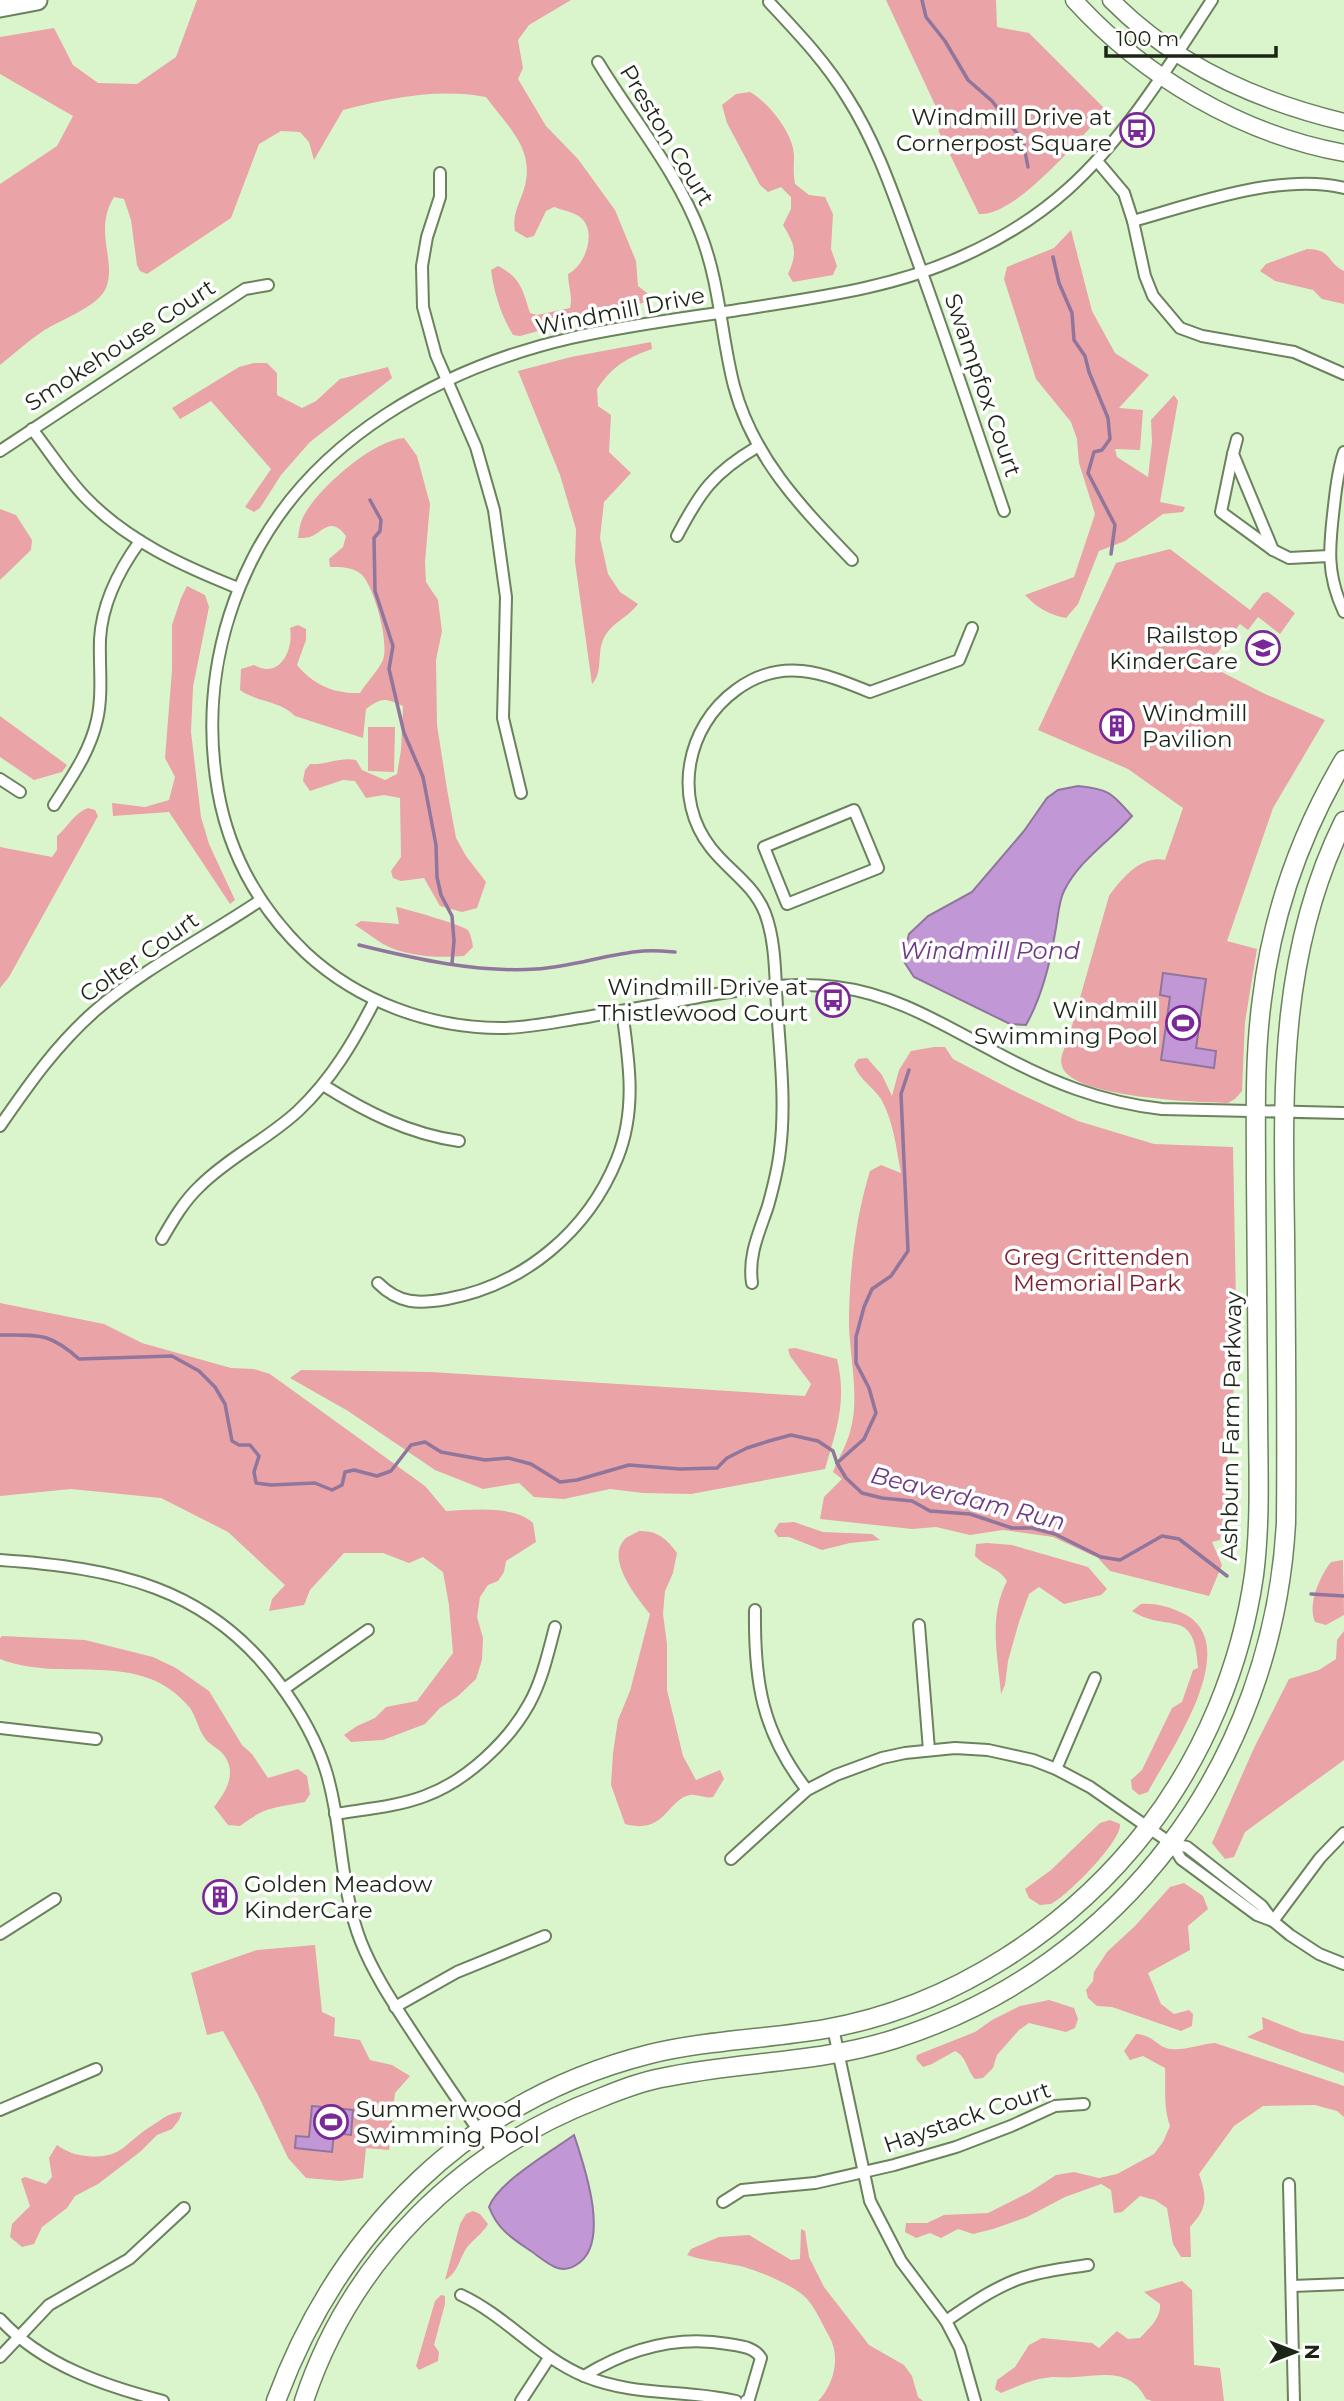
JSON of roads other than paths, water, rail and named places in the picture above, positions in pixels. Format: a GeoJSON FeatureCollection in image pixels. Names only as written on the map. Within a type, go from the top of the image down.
{"type":"FeatureCollection","features":[{"type":"Feature","properties":{"kind":"highway"},"geometry":{"type":"LineString","coordinates":[[0,7],[37,0]]}},
{"type":"Feature","properties":{"kind":"main road"},"geometry":{"type":"LineString","coordinates":[[1074,0],[1108,36],[1160,76],[1203,101],[1249,123],[1308,144],[1344,153]]}},
{"type":"Feature","properties":{"kind":"main road"},"geometry":{"type":"LineString","coordinates":[[1111,0],[1175,53],[1215,76],[1256,96],[1344,122]]}},
{"type":"Feature","properties":{"kind":"main road","name":"Ashburn Farm Parkway"},"geometry":{"type":"LineString","coordinates":[[276,2401],[314,2315],[332,2284],[368,2234],[410,2188],[479,2131],[529,2101],[568,2082],[624,2062],[703,2043],[832,2028],[907,2006],[966,1980],[1022,1946],[1074,1907],[1111,1871],[1149,1827],[1177,1786],[1210,1724],[1235,1658],[1253,1576],[1258,1492],[1258,1033],[1270,949],[1286,889],[1306,837],[1344,760]]}},
{"type":"Feature","properties":{"kind":"main road"},"geometry":{"type":"LineString","coordinates":[[304,2401],[334,2330],[375,2262],[432,2201],[494,2152],[579,2106],[657,2079],[838,2054],[938,2024],[988,1999],[1031,1975],[1066,1950],[1103,1917],[1147,1874],[1172,1844],[1208,1790],[1237,1734],[1262,1668],[1281,1581],[1286,1523],[1283,1112],[1288,1018],[1295,969],[1313,898],[1344,821]]}},
{"type":"Feature","properties":{"kind":"street","name":"Windmill Drive"},"geometry":{"type":"LineString","coordinates":[[1212,0],[1097,161],[1068,189],[1020,226],[964,256],[922,274],[857,290],[552,343],[515,354],[448,381],[364,428],[314,471],[274,520],[238,588],[217,662],[213,698],[213,755],[221,808],[231,843],[244,873],[261,900],[312,958],[342,981],[375,1000],[424,1018],[475,1027],[500,1028],[545,1024],[775,985],[837,987],[893,1000],[1046,1078],[1089,1095],[1162,1109],[1344,1113]]}},
{"type":"Feature","properties":{"kind":"street","name":"Swampfox Court"},"geometry":{"type":"LineString","coordinates":[[769,2],[823,63],[861,120],[884,169],[1004,511]]}},
{"type":"Feature","properties":{"kind":"street","name":"Preston Court"},"geometry":{"type":"LineString","coordinates":[[598,62],[690,206],[711,267],[733,385],[757,447],[783,485],[852,561]]}},
{"type":"Feature","properties":{"kind":"street"},"geometry":{"type":"LineString","coordinates":[[1097,161],[1124,193],[1145,276],[1153,296],[1180,328],[1202,336],[1294,352],[1344,374]]}},
{"type":"Feature","properties":{"kind":"street"},"geometry":{"type":"LineString","coordinates":[[440,173],[440,197],[427,237],[421,290],[427,330],[480,458],[494,510],[506,597],[503,718],[521,793]]}},
{"type":"Feature","properties":{"kind":"street"},"geometry":{"type":"LineString","coordinates":[[1133,221],[1279,185],[1312,184],[1344,188]]}},
{"type":"Feature","properties":{"kind":"street","name":"Smokehouse Court"},"geometry":{"type":"LineString","coordinates":[[0,451],[245,289],[268,285]]}},
{"type":"Feature","properties":{"kind":"street"},"geometry":{"type":"LineString","coordinates":[[32,429],[85,497],[140,541],[183,565],[238,588]]}},
{"type":"Feature","properties":{"kind":"street"},"geometry":{"type":"LineString","coordinates":[[1237,439],[1221,512],[1273,550],[1289,558],[1329,556]]}},
{"type":"Feature","properties":{"kind":"street"},"geometry":{"type":"LineString","coordinates":[[677,536],[695,502],[709,483],[723,469],[757,447]]}},
{"type":"Feature","properties":{"kind":"street"},"geometry":{"type":"LineString","coordinates":[[1344,452],[1338,478],[1329,556],[1332,584],[1344,612]]}},
{"type":"Feature","properties":{"kind":"street"},"geometry":{"type":"LineString","coordinates":[[1233,454],[1273,550]]}},
{"type":"Feature","properties":{"kind":"street"},"geometry":{"type":"LineString","coordinates":[[54,805],[84,757],[95,730],[100,699],[100,640],[104,615],[114,584],[140,541]]}},
{"type":"Feature","properties":{"kind":"street"},"geometry":{"type":"LineString","coordinates":[[752,1283],[749,1266],[752,1249],[776,1177],[782,1130],[772,941],[765,913],[747,884],[709,846],[694,819],[690,801],[689,764],[694,746],[706,720],[722,701],[739,687],[760,677],[782,671],[807,670],[870,692],[959,660],[972,628]]}},
{"type":"Feature","properties":{"kind":"street"},"geometry":{"type":"LineString","coordinates":[[0,779],[20,792]]}},
{"type":"Feature","properties":{"kind":"street"},"geometry":{"type":"LineString","coordinates":[[765,913],[878,868],[855,810],[764,847],[787,904]]}},
{"type":"Feature","properties":{"kind":"street","name":"Colter Court"},"geometry":{"type":"LineString","coordinates":[[0,1126],[40,1068],[94,1011],[261,900]]}},
{"type":"Feature","properties":{"kind":"street"},"geometry":{"type":"LineString","coordinates":[[162,1238],[200,1186],[214,1173],[272,1133],[323,1086],[356,1037],[375,1000]]}},
{"type":"Feature","properties":{"kind":"street"},"geometry":{"type":"LineString","coordinates":[[378,1283],[390,1295],[410,1302],[435,1301],[468,1294],[496,1285],[536,1263],[574,1229],[609,1178],[627,1125],[631,1077],[622,1011]]}},
{"type":"Feature","properties":{"kind":"street"},"geometry":{"type":"LineString","coordinates":[[323,1086],[379,1118],[438,1138],[460,1141]]}},
{"type":"Feature","properties":{"kind":"street"},"geometry":{"type":"LineString","coordinates":[[0,1560],[106,1573],[146,1583],[175,1595],[219,1621],[264,1663],[306,1722],[327,1773],[341,1860],[356,1926],[376,1976],[494,2152]]}},
{"type":"Feature","properties":{"kind":"street"},"geometry":{"type":"LineString","coordinates":[[755,1610],[755,1662],[761,1702],[779,1746],[807,1790]]}},
{"type":"Feature","properties":{"kind":"street"},"geometry":{"type":"LineString","coordinates":[[919,1625],[929,1749]]}},
{"type":"Feature","properties":{"kind":"street"},"geometry":{"type":"LineString","coordinates":[[335,1814],[395,1805],[424,1797],[463,1775],[485,1757],[511,1730],[528,1706],[555,1627]]}},
{"type":"Feature","properties":{"kind":"street"},"geometry":{"type":"LineString","coordinates":[[284,1689],[368,1630]]}},
{"type":"Feature","properties":{"kind":"street"},"geometry":{"type":"LineString","coordinates":[[1056,1769],[1095,1678]]}},
{"type":"Feature","properties":{"kind":"street"},"geometry":{"type":"LineString","coordinates":[[0,1728],[96,1739]]}},
{"type":"Feature","properties":{"kind":"street"},"geometry":{"type":"LineString","coordinates":[[731,1859],[807,1790],[836,1775],[870,1762],[929,1749],[988,1750],[1011,1754],[1056,1769],[1090,1787],[1172,1844],[1181,1860],[1257,1915],[1273,1921],[1319,1954],[1344,1964]]}},
{"type":"Feature","properties":{"kind":"street"},"geometry":{"type":"LineString","coordinates":[[1273,1921],[1320,1858],[1344,1833]]}},
{"type":"Feature","properties":{"kind":"street"},"geometry":{"type":"LineString","coordinates":[[0,1934],[55,1899]]}},
{"type":"Feature","properties":{"kind":"street"},"geometry":{"type":"LineString","coordinates":[[395,2007],[457,1972],[545,1936]]}},
{"type":"Feature","properties":{"kind":"street"},"geometry":{"type":"LineString","coordinates":[[832,2028],[870,2200],[891,2244],[946,2321],[960,2348],[975,2401]]}},
{"type":"Feature","properties":{"kind":"street"},"geometry":{"type":"LineString","coordinates":[[0,2110],[96,2069]]}},
{"type":"Feature","properties":{"kind":"street","name":"Haystack Court"},"geometry":{"type":"LineString","coordinates":[[723,2202],[742,2190],[815,2183],[863,2173],[956,2147],[1055,2106],[1084,2104]]}},
{"type":"Feature","properties":{"kind":"street"},"geometry":{"type":"LineString","coordinates":[[1289,2184],[1294,2401]]}},
{"type":"Feature","properties":{"kind":"street"},"geometry":{"type":"LineString","coordinates":[[0,2357],[18,2335],[61,2297],[129,2259],[184,2208]]}},
{"type":"Feature","properties":{"kind":"street"},"geometry":{"type":"LineString","coordinates":[[946,2321],[1014,2281],[1053,2270],[1088,2265]]}},
{"type":"Feature","properties":{"kind":"street"},"geometry":{"type":"LineString","coordinates":[[1292,2286],[1344,2284]]}},
{"type":"Feature","properties":{"kind":"street"},"geometry":{"type":"LineString","coordinates":[[461,2295],[498,2317],[549,2358],[584,2376],[625,2389],[708,2395],[736,2401]]}},
{"type":"Feature","properties":{"kind":"street"},"geometry":{"type":"LineString","coordinates":[[0,2319],[56,2362],[127,2396],[163,2401]]}},
{"type":"Feature","properties":{"kind":"street"},"geometry":{"type":"LineString","coordinates":[[584,2376],[605,2363],[643,2348],[680,2341],[713,2341],[749,2348],[761,2358],[749,2399],[746,2401]]}},
{"type":"Feature","properties":{"kind":"street"},"geometry":{"type":"LineString","coordinates":[[522,2401],[549,2358]]}},
{"type":"Feature","properties":{"kind":"water","name":"Windmill Pond"},"geometry":{"type":"Polygon","coordinates":[[[1078,786],[1109,793],[1132,816],[1086,860],[1064,891],[1044,981],[1026,1025],[1010,1024],[914,977],[903,960],[909,934],[928,916],[972,892],[1024,831],[1047,798],[1058,790],[1078,786]]]}},
{"type":"Feature","properties":{"kind":"water","name":"Windmill Swimming Pool"},"geometry":{"type":"Polygon","coordinates":[[[1163,973],[1206,979],[1196,1048],[1216,1051],[1214,1068],[1161,1060],[1170,997],[1160,995],[1163,973]]]}},
{"type":"Feature","properties":{"kind":"water","name":"Summerwood Swimming Pool"},"geometry":{"type":"Polygon","coordinates":[[[312,2106],[353,2110],[351,2135],[334,2133],[332,2152],[295,2148],[296,2136],[309,2137],[312,2106]]]}},
{"type":"Feature","properties":{"kind":"water"},"geometry":{"type":"Polygon","coordinates":[[[574,2135],[589,2184],[594,2223],[587,2255],[576,2265],[560,2269],[510,2236],[496,2221],[489,2207],[494,2197],[514,2177],[574,2135]]]}},
{"type":"Feature","properties":{"kind":"waterway"},"geometry":{"type":"LineString","coordinates":[[922,0],[926,17],[945,41],[968,80],[992,101],[1023,141],[1028,167]]}},
{"type":"Feature","properties":{"kind":"waterway"},"geometry":{"type":"LineString","coordinates":[[1053,257],[1059,283],[1072,313],[1074,340],[1085,356],[1108,418],[1110,439],[1102,450],[1094,452],[1088,473],[1115,525],[1111,554]]}},
{"type":"Feature","properties":{"kind":"waterway"},"geometry":{"type":"LineString","coordinates":[[370,500],[381,520],[380,531],[374,538],[375,591],[393,646],[389,669],[404,733],[423,777],[436,845],[437,877],[441,895],[452,916],[452,963]]}},
{"type":"Feature","properties":{"kind":"waterway"},"geometry":{"type":"LineString","coordinates":[[359,945],[447,964],[514,970],[549,968],[643,951],[675,952]]}},
{"type":"Feature","properties":{"kind":"waterway"},"geometry":{"type":"LineString","coordinates":[[837,1463],[864,1439],[876,1413],[869,1388],[856,1363],[856,1337],[864,1307],[872,1289],[891,1276],[908,1251],[901,1094],[909,1070]]}},
{"type":"Feature","properties":{"kind":"waterway","name":"Beaverdam Run"},"geometry":{"type":"LineString","coordinates":[[0,1335],[42,1337],[59,1344],[79,1359],[172,1356],[199,1371],[215,1387],[225,1404],[232,1441],[239,1445],[250,1445],[259,1456],[254,1472],[256,1483],[315,1483],[332,1490],[342,1485],[345,1472],[354,1470],[377,1476],[391,1471],[411,1445],[425,1442],[441,1452],[485,1460],[508,1458],[531,1464],[560,1482],[577,1480],[629,1465],[680,1469],[717,1468],[727,1458],[747,1448],[791,1435],[818,1441],[833,1451],[846,1478],[862,1493],[912,1501],[930,1511],[970,1514],[1012,1528],[1032,1528],[1055,1534],[1101,1557],[1120,1560],[1162,1536],[1179,1539],[1227,1576]]}},
{"type":"Feature","properties":{"kind":"waterway","name":"Beaverdam Run"},"geometry":{"type":"LineString","coordinates":[[1311,1594],[1344,1596]]}},
{"type":"Feature","properties":{"kind":"place","name":"Windmill Drive at Cornerpost Square"},"geometry":{"type":"Point","coordinates":[1137,130]}},
{"type":"Feature","properties":{"kind":"place","name":"Railstop KinderCare"},"geometry":{"type":"Point","coordinates":[1263,648]}},
{"type":"Feature","properties":{"kind":"place","name":"Windmill Pavilion"},"geometry":{"type":"Point","coordinates":[1117,726]}},
{"type":"Feature","properties":{"kind":"place","name":"Windmill Drive at Thistlewood Court"},"geometry":{"type":"Point","coordinates":[833,1000]}},
{"type":"Feature","properties":{"kind":"place","name":"Windmill Swimming Pool"},"geometry":{"type":"Point","coordinates":[1183,1023]}},
{"type":"Feature","properties":{"kind":"place","name":"Golden Meadow KinderCare"},"geometry":{"type":"Point","coordinates":[220,1897]}},
{"type":"Feature","properties":{"kind":"place","name":"Summerwood Swimming Pool"},"geometry":{"type":"Point","coordinates":[331,2122]}},
{"type":"Feature","properties":{"kind":"park label","name":"Greg Crittenden Memorial Park"},"geometry":{"type":"Point","coordinates":[1097,1270]}}]}
